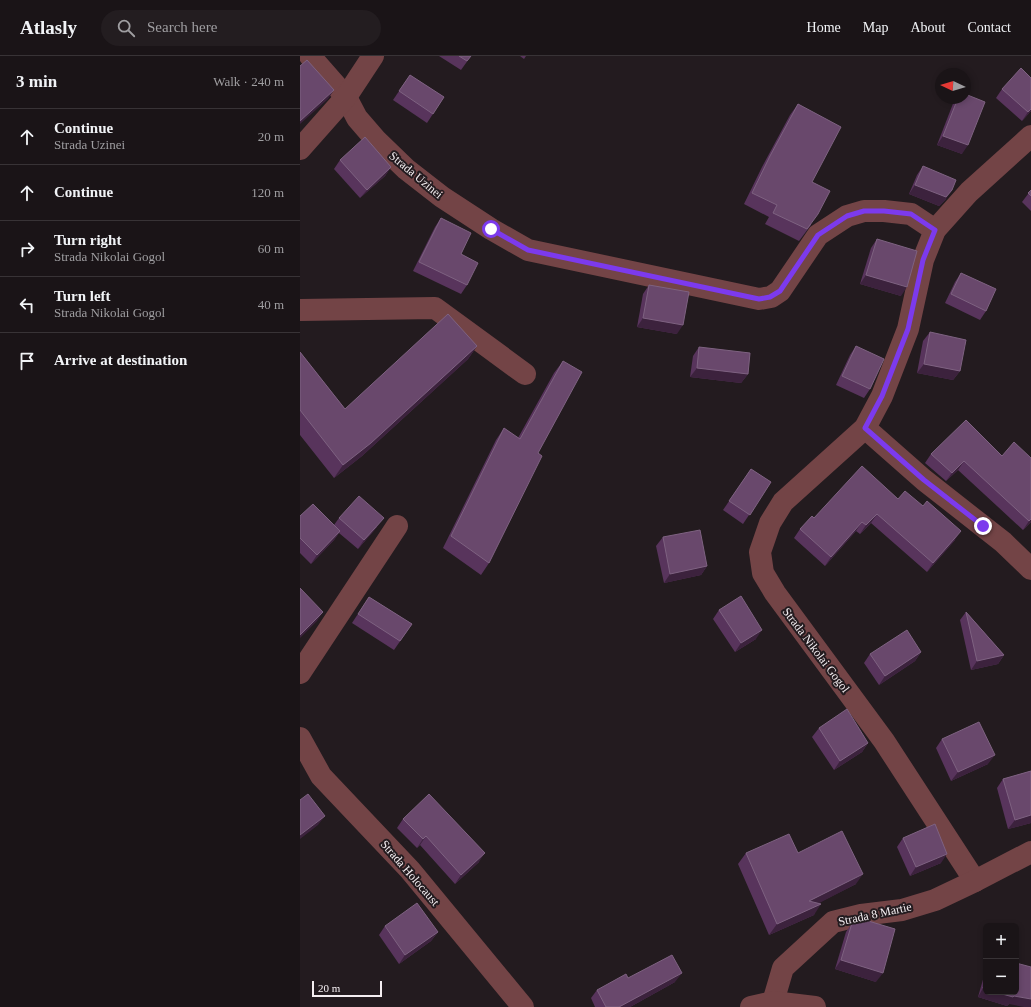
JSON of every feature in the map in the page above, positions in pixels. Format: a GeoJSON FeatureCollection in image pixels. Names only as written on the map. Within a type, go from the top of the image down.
{"type":"FeatureCollection","features":[{"type":"Feature","properties":{"kind":"street","name":"Strada Uzinei"},"geometry":{"type":"LineString","coordinates":[[310,56],[346,97],[358,118],[376,140],[406,169],[442,197],[491,229],[528,250],[759,299],[770,297],[780,291],[818,235],[847,216],[864,211],[884,211],[911,214],[935,230]]}},
{"type":"Feature","properties":{"kind":"street"},"geometry":{"type":"LineString","coordinates":[[300,149],[346,97],[374,56]]}},
{"type":"Feature","properties":{"kind":"street","name":"Strada Nikolai Gogol"},"geometry":{"type":"LineString","coordinates":[[975,881],[884,741],[774,593],[763,573],[760,552],[770,523],[783,502],[865,428],[882,396],[908,329],[923,260],[935,230],[969,192],[1031,136]]}},
{"type":"Feature","properties":{"kind":"street"},"geometry":{"type":"LineString","coordinates":[[300,310],[435,308],[525,374]]}},
{"type":"Feature","properties":{"kind":"street"},"geometry":{"type":"LineString","coordinates":[[865,428],[924,480],[1004,542],[1031,569]]}},
{"type":"Feature","properties":{"kind":"street"},"geometry":{"type":"LineString","coordinates":[[300,673],[397,526]]}},
{"type":"Feature","properties":{"kind":"street","name":"Strada Holocaust"},"geometry":{"type":"LineString","coordinates":[[300,738],[321,776],[410,870],[523,1007]]}},
{"type":"Feature","properties":{"kind":"street","name":"Strada 8 Martie"},"geometry":{"type":"LineString","coordinates":[[773,1002],[783,968],[834,922],[861,915],[902,910],[934,900],[1031,852]]}},
{"type":"Feature","properties":{"kind":"street"},"geometry":{"type":"LineString","coordinates":[[751,1007],[773,1002],[815,1007]]}},
{"type":"Feature","properties":{"kind":"building"},"geometry":{"type":"Polygon","coordinates":[[[459,56],[471,56],[467,61],[459,56]]]}},
{"type":"Feature","properties":{"kind":"building"},"geometry":{"type":"Polygon","coordinates":[[[307,60],[334,90],[300,121],[300,66],[307,60]]]}},
{"type":"Feature","properties":{"kind":"building"},"geometry":{"type":"Polygon","coordinates":[[[1021,68],[1031,78],[1031,109],[1028,112],[1002,89],[1021,68]]]}},
{"type":"Feature","properties":{"kind":"building"},"geometry":{"type":"Polygon","coordinates":[[[410,75],[444,97],[433,114],[399,91],[410,75]]]}},
{"type":"Feature","properties":{"kind":"building"},"geometry":{"type":"Polygon","coordinates":[[[971,96],[985,102],[968,145],[943,136],[956,104],[971,104],[971,96]]]}},
{"type":"Feature","properties":{"kind":"building"},"geometry":{"type":"Polygon","coordinates":[[[798,104],[841,127],[812,182],[830,191],[818,214],[807,229],[773,213],[777,205],[752,193],[798,104]]]}},
{"type":"Feature","properties":{"kind":"building"},"geometry":{"type":"Polygon","coordinates":[[[365,137],[391,167],[367,190],[340,160],[365,137]]]}},
{"type":"Feature","properties":{"kind":"building"},"geometry":{"type":"Polygon","coordinates":[[[923,166],[956,180],[952,190],[946,197],[915,185],[923,166]]]}},
{"type":"Feature","properties":{"kind":"building"},"geometry":{"type":"Polygon","coordinates":[[[441,218],[471,233],[461,254],[478,263],[467,285],[419,262],[441,218]]]}},
{"type":"Feature","properties":{"kind":"building"},"geometry":{"type":"Polygon","coordinates":[[[877,239],[917,251],[907,287],[866,275],[877,239]]]}},
{"type":"Feature","properties":{"kind":"building"},"geometry":{"type":"Polygon","coordinates":[[[961,273],[996,289],[986,311],[951,294],[961,273]]]}},
{"type":"Feature","properties":{"kind":"building"},"geometry":{"type":"Polygon","coordinates":[[[649,285],[689,292],[683,325],[643,318],[649,285]]]}},
{"type":"Feature","properties":{"kind":"building"},"geometry":{"type":"Polygon","coordinates":[[[448,314],[477,346],[371,443],[343,465],[300,410],[300,352],[345,409],[448,314]]]}},
{"type":"Feature","properties":{"kind":"building"},"geometry":{"type":"Polygon","coordinates":[[[930,332],[966,340],[960,371],[924,364],[930,332]]]}},
{"type":"Feature","properties":{"kind":"building"},"geometry":{"type":"Polygon","coordinates":[[[856,346],[884,359],[870,389],[842,376],[856,346]]]}},
{"type":"Feature","properties":{"kind":"building"},"geometry":{"type":"Polygon","coordinates":[[[699,347],[750,353],[748,374],[697,368],[699,347]]]}},
{"type":"Feature","properties":{"kind":"building"},"geometry":{"type":"Polygon","coordinates":[[[563,361],[582,372],[538,453],[542,456],[489,563],[451,536],[504,428],[520,439],[563,361]]]}},
{"type":"Feature","properties":{"kind":"building"},"geometry":{"type":"Polygon","coordinates":[[[966,420],[1002,456],[1014,442],[1031,458],[1031,519],[1029,521],[964,461],[952,473],[931,454],[966,420]]]}},
{"type":"Feature","properties":{"kind":"building"},"geometry":{"type":"Polygon","coordinates":[[[862,466],[898,499],[905,491],[923,506],[927,501],[961,531],[933,563],[877,514],[866,525],[862,522],[831,557],[800,529],[812,516],[814,518],[862,466]]]}},
{"type":"Feature","properties":{"kind":"building"},"geometry":{"type":"Polygon","coordinates":[[[751,469],[771,482],[750,515],[729,501],[751,469]]]}},
{"type":"Feature","properties":{"kind":"building"},"geometry":{"type":"Polygon","coordinates":[[[359,496],[384,518],[364,540],[339,518],[359,496]]]}},
{"type":"Feature","properties":{"kind":"building"},"geometry":{"type":"Polygon","coordinates":[[[313,504],[340,531],[317,555],[300,538],[300,516],[313,504]]]}},
{"type":"Feature","properties":{"kind":"building"},"geometry":{"type":"Polygon","coordinates":[[[700,530],[707,566],[670,574],[663,537],[700,530]]]}},
{"type":"Feature","properties":{"kind":"building"},"geometry":{"type":"Polygon","coordinates":[[[300,588],[323,612],[300,635],[300,588]]]}},
{"type":"Feature","properties":{"kind":"building"},"geometry":{"type":"Polygon","coordinates":[[[741,596],[762,630],[741,643],[719,610],[741,596]]]}},
{"type":"Feature","properties":{"kind":"building"},"geometry":{"type":"Polygon","coordinates":[[[369,597],[412,624],[400,641],[358,614],[369,597]]]}},
{"type":"Feature","properties":{"kind":"building"},"geometry":{"type":"Polygon","coordinates":[[[966,612],[1004,655],[977,661],[966,612]]]}},
{"type":"Feature","properties":{"kind":"building"},"geometry":{"type":"Polygon","coordinates":[[[907,630],[921,652],[885,676],[870,654],[907,630]]]}},
{"type":"Feature","properties":{"kind":"building"},"geometry":{"type":"Polygon","coordinates":[[[847,709],[868,743],[840,761],[819,728],[847,709]]]}},
{"type":"Feature","properties":{"kind":"building"},"geometry":{"type":"Polygon","coordinates":[[[979,722],[995,755],[958,772],[942,739],[979,722]]]}},
{"type":"Feature","properties":{"kind":"building"},"geometry":{"type":"Polygon","coordinates":[[[1031,771],[1031,815],[1015,820],[1003,779],[1031,771]]]}},
{"type":"Feature","properties":{"kind":"building"},"geometry":{"type":"Polygon","coordinates":[[[308,794],[325,816],[300,835],[300,800],[308,794]]]}},
{"type":"Feature","properties":{"kind":"building"},"geometry":{"type":"Polygon","coordinates":[[[429,794],[485,853],[461,875],[426,836],[423,839],[403,819],[429,794]]]}},
{"type":"Feature","properties":{"kind":"building"},"geometry":{"type":"Polygon","coordinates":[[[935,824],[947,854],[916,867],[903,838],[935,824]]]}},
{"type":"Feature","properties":{"kind":"building"},"geometry":{"type":"Polygon","coordinates":[[[842,831],[863,874],[809,901],[821,904],[777,924],[746,853],[789,834],[798,853],[842,831]]]}},
{"type":"Feature","properties":{"kind":"building"},"geometry":{"type":"Polygon","coordinates":[[[417,903],[438,932],[405,955],[385,926],[417,903]]]}},
{"type":"Feature","properties":{"kind":"building"},"geometry":{"type":"Polygon","coordinates":[[[865,920],[895,929],[883,973],[841,960],[852,923],[865,920]]]}},
{"type":"Feature","properties":{"kind":"building"},"geometry":{"type":"Polygon","coordinates":[[[672,955],[682,973],[619,1007],[606,1007],[597,990],[626,974],[628,978],[672,955]]]}},
{"type":"Feature","properties":{"kind":"building"},"geometry":{"type":"Polygon","coordinates":[[[1019,964],[1031,967],[1031,999],[1006,995],[1019,995],[1019,964]]]}},
{"type":"Feature","properties":{"kind":"route"},"geometry":{"type":"LineString","coordinates":[[491,229],[528,250],[759,299],[770,297],[780,291],[794,268],[818,235],[847,216],[864,211],[884,211],[911,214],[935,230],[923,260],[908,329],[882,396],[865,428],[924,480],[983,526]]}}]}
